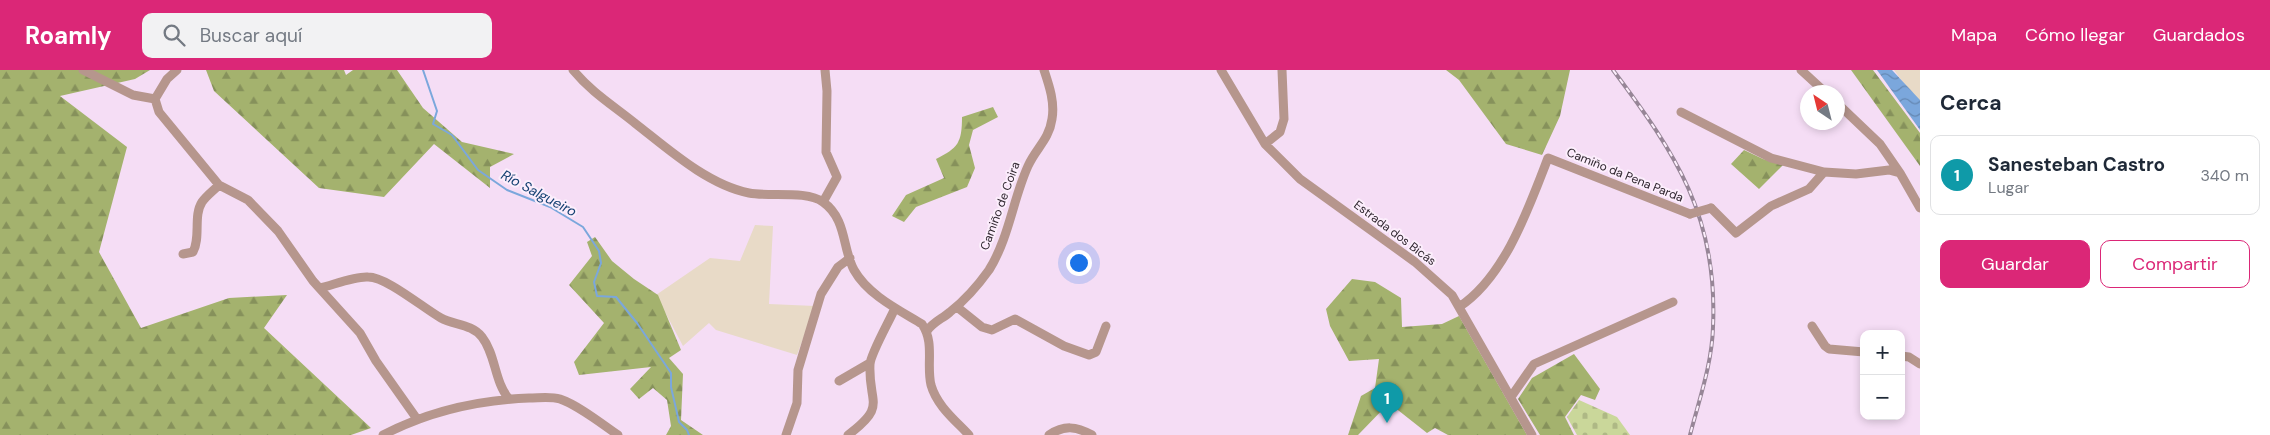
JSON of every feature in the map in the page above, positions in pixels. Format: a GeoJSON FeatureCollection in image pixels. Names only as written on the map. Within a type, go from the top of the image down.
{"type":"FeatureCollection","features":[{"type":"Feature","properties":{"kind":"street"},"geometry":{"type":"LineString","coordinates":[[83,70],[133,95],[155,100]]}},
{"type":"Feature","properties":{"kind":"street"},"geometry":{"type":"LineString","coordinates":[[177,70],[167,79],[155,100],[159,112],[219,185],[248,200],[278,230],[320,288],[360,332],[376,361],[417,419]]}},
{"type":"Feature","properties":{"kind":"street"},"geometry":{"type":"LineString","coordinates":[[573,70],[588,88],[637,124],[673,155],[726,186],[748,193],[805,196],[823,202],[835,214],[841,226],[854,270],[868,288],[895,308],[922,324],[927,331],[930,340],[931,384],[936,398],[969,435]]}},
{"type":"Feature","properties":{"kind":"street"},"geometry":{"type":"LineString","coordinates":[[823,202],[837,177],[826,152],[827,91],[825,70]]}},
{"type":"Feature","properties":{"kind":"street","name":"Camiño de Coira"},"geometry":{"type":"LineString","coordinates":[[927,331],[933,323],[957,307],[988,270],[1002,244],[1028,164],[1050,133],[1053,116],[1052,101],[1044,70]]}},
{"type":"Feature","properties":{"kind":"street","name":"Estrada dos Bicás"},"geometry":{"type":"LineString","coordinates":[[1221,70],[1265,144],[1300,179],[1415,262],[1452,295],[1532,435]]}},
{"type":"Feature","properties":{"kind":"street"},"geometry":{"type":"LineString","coordinates":[[1265,144],[1280,132],[1284,119],[1282,70]]}},
{"type":"Feature","properties":{"kind":"street"},"geometry":{"type":"LineString","coordinates":[[1801,70],[1817,85]]}},
{"type":"Feature","properties":{"kind":"street"},"geometry":{"type":"LineString","coordinates":[[1845,111],[1880,144],[1900,172],[1920,208]]}},
{"type":"Feature","properties":{"kind":"street"},"geometry":{"type":"LineString","coordinates":[[1681,112],[1771,158],[1824,172],[1856,174],[1889,170],[1900,172]]}},
{"type":"Feature","properties":{"kind":"street","name":"Camiño da Pena Parda"},"geometry":{"type":"LineString","coordinates":[[1459,307],[1471,299],[1490,277],[1524,220],[1548,158],[1690,214],[1711,208],[1736,234],[1771,206],[1809,190],[1824,172]]}},
{"type":"Feature","properties":{"kind":"street"},"geometry":{"type":"LineString","coordinates":[[184,254],[193,252],[196,247],[197,222],[202,202],[219,185]]}},
{"type":"Feature","properties":{"kind":"street"},"geometry":{"type":"LineString","coordinates":[[786,435],[797,403],[798,370],[821,294],[838,267],[850,258]]}},
{"type":"Feature","properties":{"kind":"street"},"geometry":{"type":"LineString","coordinates":[[320,288],[368,277],[374,278],[381,280],[442,318],[469,327],[480,334],[488,346],[502,391],[509,399]]}},
{"type":"Feature","properties":{"kind":"street"},"geometry":{"type":"LineString","coordinates":[[1511,397],[1534,364],[1673,302]]}},
{"type":"Feature","properties":{"kind":"street"},"geometry":{"type":"LineString","coordinates":[[957,307],[982,327],[992,330],[1015,318],[1064,346],[1089,355],[1096,352],[1106,326]]}},
{"type":"Feature","properties":{"kind":"street"},"geometry":{"type":"LineString","coordinates":[[848,435],[863,424],[872,412],[874,400],[870,363],[895,308]]}},
{"type":"Feature","properties":{"kind":"street"},"geometry":{"type":"LineString","coordinates":[[1812,326],[1829,349],[1860,352]]}},
{"type":"Feature","properties":{"kind":"street"},"geometry":{"type":"LineString","coordinates":[[1905,356],[1920,364]]}},
{"type":"Feature","properties":{"kind":"street"},"geometry":{"type":"LineString","coordinates":[[839,381],[870,363]]}},
{"type":"Feature","properties":{"kind":"street"},"geometry":{"type":"LineString","coordinates":[[383,435],[417,419],[471,405],[509,399],[549,398],[561,400],[618,435]]}},
{"type":"Feature","properties":{"kind":"street"},"geometry":{"type":"LineString","coordinates":[[1049,435],[1065,427],[1081,429],[1092,435]]}},
{"type":"Feature","properties":{"kind":"shaded area"},"geometry":{"type":"Polygon","coordinates":[[[1894,70],[1920,70],[1920,102],[1902,81],[1894,70]]]}},
{"type":"Feature","properties":{"kind":"shaded area"},"geometry":{"type":"Polygon","coordinates":[[[755,225],[773,226],[769,304],[815,306],[797,355],[716,330],[709,323],[683,346],[656,295],[710,258],[740,261],[755,225]]]}},
{"type":"Feature","properties":{"kind":"green space"},"geometry":{"type":"Polygon","coordinates":[[[0,70],[150,70],[135,79],[60,96],[127,147],[99,252],[141,328],[229,298],[287,295],[264,328],[371,428],[351,435],[0,435],[0,70]]]}},
{"type":"Feature","properties":{"kind":"green space"},"geometry":{"type":"Polygon","coordinates":[[[206,70],[344,70],[346,75],[353,70],[397,70],[423,108],[462,142],[514,154],[490,167],[490,188],[434,144],[384,197],[319,188],[214,91],[206,70]]]}},
{"type":"Feature","properties":{"kind":"green space"},"geometry":{"type":"Polygon","coordinates":[[[1446,70],[1570,70],[1560,116],[1542,155],[1506,144],[1459,80],[1446,70]]]}},
{"type":"Feature","properties":{"kind":"green space"},"geometry":{"type":"Polygon","coordinates":[[[1851,70],[1873,70],[1920,133],[1920,166],[1851,70]]]}},
{"type":"Feature","properties":{"kind":"green space"},"geometry":{"type":"Polygon","coordinates":[[[993,107],[998,117],[973,130],[969,145],[975,168],[967,187],[916,207],[904,222],[892,216],[906,195],[944,178],[936,159],[954,148],[957,144],[960,139],[962,117],[993,107]]]}},
{"type":"Feature","properties":{"kind":"green space"},"geometry":{"type":"Polygon","coordinates":[[[1744,150],[1763,159],[1783,165],[1759,189],[1731,164],[1744,150]]]}},
{"type":"Feature","properties":{"kind":"green space"},"geometry":{"type":"Polygon","coordinates":[[[595,237],[612,261],[658,295],[681,350],[669,358],[683,374],[681,420],[703,435],[666,435],[671,426],[667,400],[653,388],[639,399],[630,389],[651,367],[579,375],[574,362],[604,323],[569,285],[592,256],[587,242],[595,237]]]}},
{"type":"Feature","properties":{"kind":"green space"},"geometry":{"type":"Polygon","coordinates":[[[1352,279],[1375,282],[1401,298],[1402,327],[1442,324],[1459,316],[1527,435],[1448,435],[1435,428],[1427,433],[1389,403],[1358,435],[1348,435],[1361,396],[1375,388],[1379,359],[1349,361],[1330,326],[1326,309],[1352,279]]]}},
{"type":"Feature","properties":{"kind":"green space"},"geometry":{"type":"Polygon","coordinates":[[[1574,354],[1600,389],[1595,400],[1581,395],[1565,417],[1574,435],[1540,435],[1518,399],[1532,378],[1574,354]]]}},
{"type":"Feature","properties":{"kind":"green space"},"geometry":{"type":"Polygon","coordinates":[[[1579,400],[1617,417],[1630,435],[1577,435],[1567,417],[1579,400]]]}},
{"type":"Feature","properties":{"kind":"water"},"geometry":{"type":"Polygon","coordinates":[[[1877,70],[1892,70],[1920,100],[1920,130],[1877,70]]]}},
{"type":"Feature","properties":{"kind":"waterway","name":"Río Salgueiro"},"geometry":{"type":"LineString","coordinates":[[423,70],[437,111],[433,124],[452,135],[478,170],[507,190],[550,207],[583,227],[599,251],[601,263],[594,282],[597,296],[616,297],[637,323],[671,373],[671,387],[679,422],[689,435]]}},
{"type":"Feature","properties":{"kind":"railway"},"geometry":{"type":"LineString","coordinates":[[1613,70],[1656,130],[1674,159],[1700,219],[1708,252],[1713,288],[1712,341],[1704,382],[1690,435]]}},
{"type":"Feature","properties":{"kind":"place","name":"Sanesteban Castro"},"geometry":{"type":"Point","coordinates":[1387,423]}}]}
